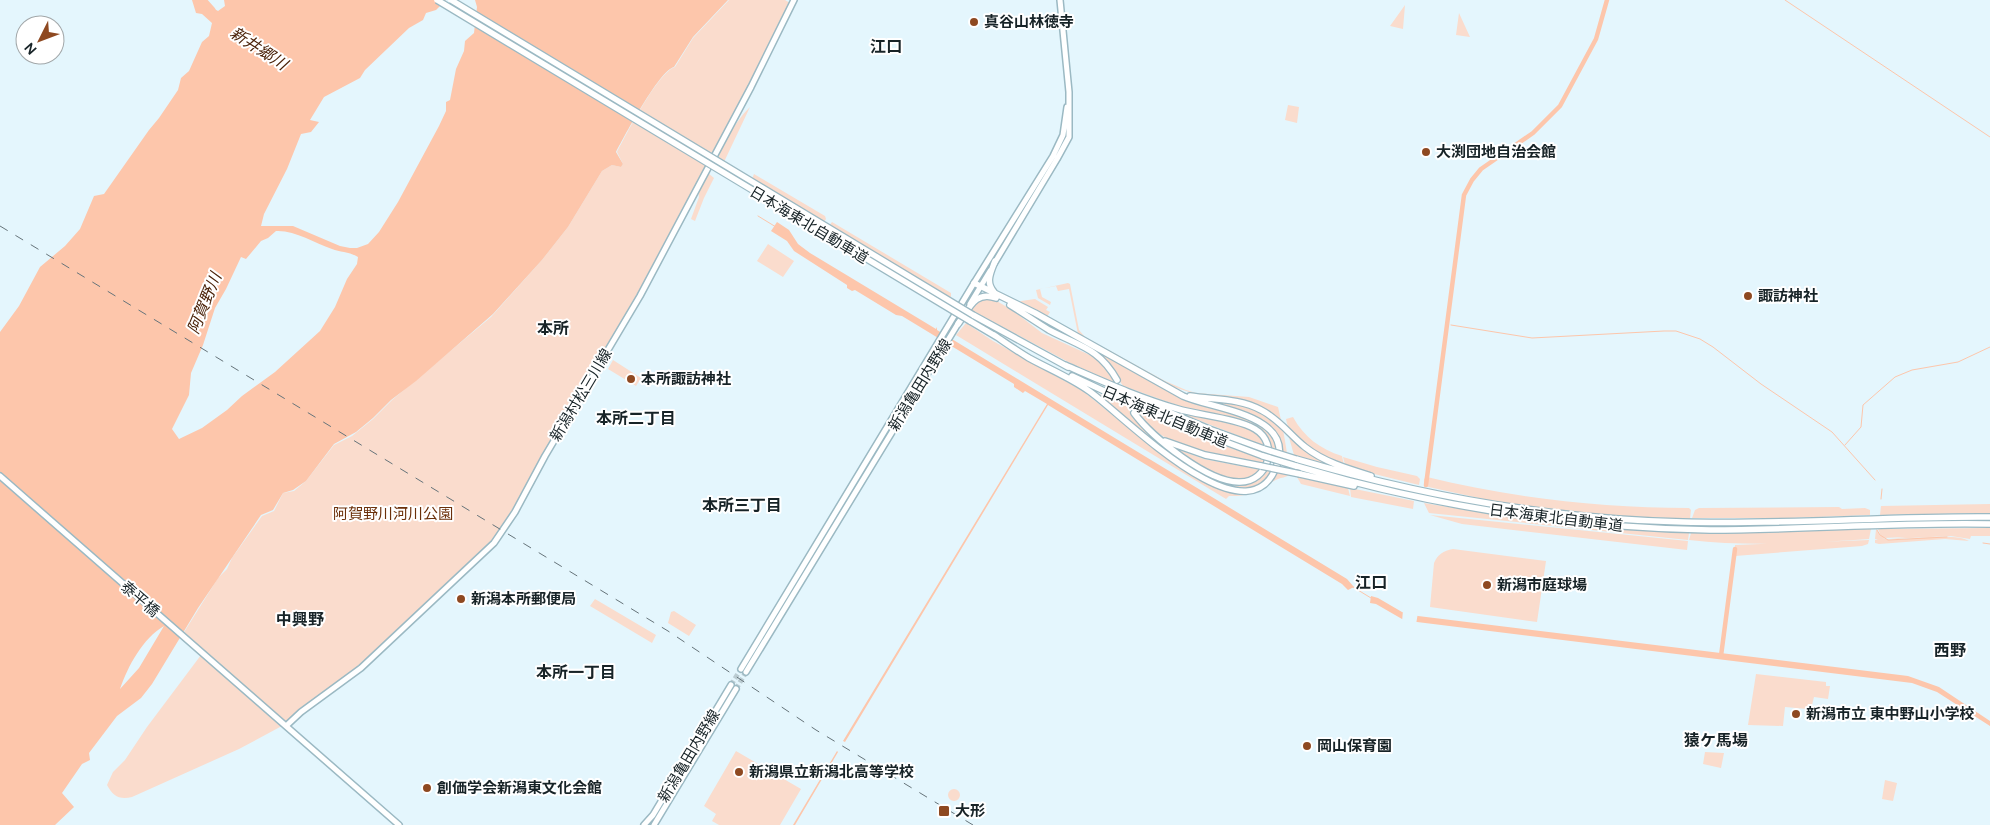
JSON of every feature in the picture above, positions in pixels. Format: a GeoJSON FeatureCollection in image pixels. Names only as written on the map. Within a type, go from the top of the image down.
{"type":"FeatureCollection","features":[{"type":"Feature","properties":{"kind":"highway","name":"日本海東北自動車道"},"geometry":{"type":"LineString","coordinates":[[437,0],[971,318],[1065,365],[1164,411],[1296,466],[1403,494],[1412,490]]}},
{"type":"Feature","properties":{"kind":"highway","name":"日本海東北自動車道"},"geometry":{"type":"LineString","coordinates":[[450,0],[971,318],[994,335],[1134,406],[1206,435],[1412,490],[1524,516],[1613,526],[1711,530],[1990,517]]}},
{"type":"Feature","properties":{"kind":"highway"},"geometry":{"type":"LineString","coordinates":[[996,262],[989,281],[992,290],[997,296],[1057,334],[1096,354],[1107,365],[1116,380]]}},
{"type":"Feature","properties":{"kind":"highway"},"geometry":{"type":"LineString","coordinates":[[974,283],[997,296],[1035,313],[1176,392],[1203,404],[1251,416],[1268,428],[1276,441],[1278,457],[1274,472],[1268,480],[1255,489],[1239,492],[1228,490],[1208,481],[1152,444],[1104,402],[1082,386],[1028,357],[994,335]]}},
{"type":"Feature","properties":{"kind":"highway"},"geometry":{"type":"LineString","coordinates":[[958,324],[979,297],[985,295],[997,296]]}},
{"type":"Feature","properties":{"kind":"highway"},"geometry":{"type":"LineString","coordinates":[[1065,365],[1154,401],[1200,415],[1241,423],[1254,428],[1262,434],[1267,442],[1269,457],[1264,470],[1253,479],[1240,482],[1228,481],[1195,465],[1156,436],[1134,413]]}},
{"type":"Feature","properties":{"kind":"highway"},"geometry":{"type":"LineString","coordinates":[[1176,392],[1195,397],[1240,402],[1254,407],[1274,418],[1305,447],[1328,461],[1432,495]]}},
{"type":"Feature","properties":{"kind":"highway"},"geometry":{"type":"LineString","coordinates":[[1156,436],[1174,445],[1205,455],[1403,494]]}},
{"type":"Feature","properties":{"kind":"highway","name":"日本海東北自動車道"},"geometry":{"type":"LineString","coordinates":[[1432,495],[1526,509],[1615,519],[1740,523],[1854,523]]}},
{"type":"Feature","properties":{"kind":"highway","name":"日本海東北自動車道"},"geometry":{"type":"LineString","coordinates":[[1889,522],[1990,524]]}},
{"type":"Feature","properties":{"kind":"main road","name":"新潟村松三川線"},"geometry":{"type":"LineString","coordinates":[[286,726],[301,712],[361,668],[494,543],[515,512],[640,296],[751,87],[794,0]]}},
{"type":"Feature","properties":{"kind":"main road","name":"新潟亀田内野線"},"geometry":{"type":"LineString","coordinates":[[932,358],[952,334],[1069,137],[1070,92],[1060,0]]}},
{"type":"Feature","properties":{"kind":"main road","name":"新潟亀田内野線"},"geometry":{"type":"LineString","coordinates":[[743,670],[932,358],[945,330],[1053,156],[1063,135],[1070,92]]}},
{"type":"Feature","properties":{"kind":"main road","name":"泰平橋"},"geometry":{"type":"LineString","coordinates":[[0,476],[399,825]]}},
{"type":"Feature","properties":{"kind":"main road","name":"新潟亀田内野線"},"geometry":{"type":"LineString","coordinates":[[644,825],[654,815],[733,687],[654,825]]}},
{"type":"Feature","properties":{"kind":"green space","name":"阿賀野川河川公園"},"geometry":{"type":"Polygon","coordinates":[[[729,0],[785,0],[790,3],[705,170],[631,307],[518,506],[493,542],[359,667],[280,727],[239,749],[132,797],[123,798],[114,794],[107,785],[113,772],[125,760],[147,727],[201,655],[181,637],[218,578],[227,569],[232,558],[262,516],[274,511],[283,493],[294,491],[306,481],[334,445],[352,436],[373,419],[392,400],[491,317],[542,260],[568,227],[602,171],[612,165],[621,167],[623,164],[617,152],[652,92],[668,71],[675,67],[693,38],[729,0]]]}},
{"type":"Feature","properties":{"kind":"green space"},"geometry":{"type":"Polygon","coordinates":[[[1405,5],[1403,29],[1390,26],[1405,5]]]}},
{"type":"Feature","properties":{"kind":"green space"},"geometry":{"type":"Polygon","coordinates":[[[1459,13],[1470,37],[1456,35],[1459,13]]]}},
{"type":"Feature","properties":{"kind":"green space"},"geometry":{"type":"Polygon","coordinates":[[[1288,105],[1299,107],[1297,123],[1285,120],[1288,105]]]}},
{"type":"Feature","properties":{"kind":"green space"},"geometry":{"type":"Polygon","coordinates":[[[750,107],[724,162],[716,157],[732,130],[750,107]]]}},
{"type":"Feature","properties":{"kind":"green space"},"geometry":{"type":"Polygon","coordinates":[[[708,173],[714,178],[695,221],[691,219],[699,197],[698,191],[708,173]]]}},
{"type":"Feature","properties":{"kind":"green space"},"geometry":{"type":"Polygon","coordinates":[[[754,174],[825,216],[826,219],[824,222],[752,179],[754,174]]]}},
{"type":"Feature","properties":{"kind":"green space"},"geometry":{"type":"Polygon","coordinates":[[[832,222],[951,293],[951,298],[829,226],[832,222]]]}},
{"type":"Feature","properties":{"kind":"green space"},"geometry":{"type":"Polygon","coordinates":[[[768,244],[794,261],[783,277],[757,261],[768,244]]]}},
{"type":"Feature","properties":{"kind":"green space"},"geometry":{"type":"Polygon","coordinates":[[[1068,283],[1070,284],[1079,330],[1085,337],[1165,381],[1186,390],[1196,393],[1249,397],[1278,407],[1281,420],[1268,412],[1228,398],[1192,393],[1174,387],[1078,334],[1069,289],[1058,291],[1056,286],[1044,288],[1068,283]]]}},
{"type":"Feature","properties":{"kind":"green space"},"geometry":{"type":"Polygon","coordinates":[[[1040,289],[1042,297],[1051,302],[1050,305],[1038,298],[1036,290],[1040,289]]]}},
{"type":"Feature","properties":{"kind":"green space"},"geometry":{"type":"Polygon","coordinates":[[[990,297],[1012,310],[1042,333],[1101,362],[1115,383],[1070,363],[971,310],[977,301],[990,297]]]}},
{"type":"Feature","properties":{"kind":"green space"},"geometry":{"type":"Polygon","coordinates":[[[1035,299],[1048,307],[1046,310],[1050,312],[1047,317],[1033,308],[1019,303],[1035,299]]]}},
{"type":"Feature","properties":{"kind":"green space"},"geometry":{"type":"Polygon","coordinates":[[[966,323],[993,341],[1083,391],[1148,444],[1208,484],[1226,492],[1240,495],[1253,492],[1245,495],[1229,496],[1226,499],[956,335],[966,323]]]}},
{"type":"Feature","properties":{"kind":"green space"},"geometry":{"type":"Polygon","coordinates":[[[1097,351],[1159,386],[1197,404],[1255,421],[1268,430],[1276,449],[1271,448],[1266,435],[1254,425],[1182,407],[1123,386],[1097,351]]]}},
{"type":"Feature","properties":{"kind":"green space"},"geometry":{"type":"Polygon","coordinates":[[[613,360],[641,378],[636,386],[608,369],[613,360]]]}},
{"type":"Feature","properties":{"kind":"green space"},"geometry":{"type":"Polygon","coordinates":[[[1091,390],[1128,407],[1145,430],[1158,442],[1188,465],[1218,481],[1236,486],[1246,485],[1260,479],[1267,471],[1272,472],[1260,483],[1247,489],[1232,488],[1219,484],[1189,467],[1160,446],[1091,390]]]}},
{"type":"Feature","properties":{"kind":"green space"},"geometry":{"type":"Polygon","coordinates":[[[1199,399],[1244,406],[1274,421],[1283,429],[1287,453],[1280,451],[1275,436],[1259,418],[1238,409],[1199,399]]]}},
{"type":"Feature","properties":{"kind":"green space"},"geometry":{"type":"Polygon","coordinates":[[[1167,408],[1247,428],[1258,434],[1265,446],[1167,408]]]}},
{"type":"Feature","properties":{"kind":"green space"},"geometry":{"type":"Polygon","coordinates":[[[1135,410],[1201,438],[1266,460],[1264,465],[1211,455],[1177,444],[1148,424],[1135,410]]]}},
{"type":"Feature","properties":{"kind":"green space"},"geometry":{"type":"Polygon","coordinates":[[[1293,417],[1302,431],[1313,441],[1327,450],[1342,456],[1344,465],[1318,453],[1301,442],[1294,435],[1286,419],[1293,417]]]}},
{"type":"Feature","properties":{"kind":"green space"},"geometry":{"type":"Polygon","coordinates":[[[1288,434],[1336,467],[1294,455],[1288,434]]]}},
{"type":"Feature","properties":{"kind":"green space"},"geometry":{"type":"Polygon","coordinates":[[[1174,448],[1204,459],[1262,470],[1247,480],[1233,481],[1206,470],[1174,448]]]}},
{"type":"Feature","properties":{"kind":"green space"},"geometry":{"type":"Polygon","coordinates":[[[1343,457],[1417,476],[1420,479],[1419,485],[1345,465],[1343,457]]]}},
{"type":"Feature","properties":{"kind":"green space"},"geometry":{"type":"Polygon","coordinates":[[[1276,472],[1289,475],[1278,479],[1263,487],[1276,472]]]}},
{"type":"Feature","properties":{"kind":"green space"},"geometry":{"type":"Polygon","coordinates":[[[1297,477],[1348,488],[1350,496],[1301,484],[1297,477]]]}},
{"type":"Feature","properties":{"kind":"green space"},"geometry":{"type":"Polygon","coordinates":[[[1427,477],[1492,491],[1590,504],[1689,508],[1691,510],[1690,519],[1598,515],[1506,504],[1424,486],[1424,479],[1427,477]]]}},
{"type":"Feature","properties":{"kind":"green space"},"geometry":{"type":"Polygon","coordinates":[[[1350,488],[1414,501],[1413,509],[1351,497],[1350,488]]]}},
{"type":"Feature","properties":{"kind":"green space"},"geometry":{"type":"Polygon","coordinates":[[[1424,503],[1540,522],[1608,529],[1689,533],[1688,540],[1429,513],[1424,503]]]}},
{"type":"Feature","properties":{"kind":"green space"},"geometry":{"type":"Polygon","coordinates":[[[1990,504],[1990,513],[1880,515],[1881,506],[1990,504]]]}},
{"type":"Feature","properties":{"kind":"green space"},"geometry":{"type":"Polygon","coordinates":[[[1839,507],[1842,509],[1865,508],[1870,510],[1870,515],[1790,518],[1692,518],[1695,510],[1699,508],[1839,507]]]}},
{"type":"Feature","properties":{"kind":"green space"},"geometry":{"type":"Polygon","coordinates":[[[1430,515],[1688,541],[1687,550],[1462,524],[1430,515]]]}},
{"type":"Feature","properties":{"kind":"green space"},"geometry":{"type":"Polygon","coordinates":[[[1990,528],[1990,536],[1971,536],[1970,539],[1951,536],[1883,538],[1889,540],[1953,537],[1969,541],[1945,539],[1875,543],[1875,540],[1878,539],[1875,539],[1876,529],[1881,536],[1878,529],[1990,528]]]}},
{"type":"Feature","properties":{"kind":"green space"},"geometry":{"type":"Polygon","coordinates":[[[1871,529],[1869,539],[1757,544],[1689,540],[1691,533],[1871,529]]]}},
{"type":"Feature","properties":{"kind":"green space"},"geometry":{"type":"Polygon","coordinates":[[[1869,540],[1868,544],[1862,546],[1735,556],[1735,545],[1869,540]]]}},
{"type":"Feature","properties":{"kind":"green space","name":"新潟市庭球場"},"geometry":{"type":"Polygon","coordinates":[[[1453,549],[1546,561],[1537,622],[1430,607],[1434,563],[1441,553],[1453,549]]]}},
{"type":"Feature","properties":{"kind":"green space"},"geometry":{"type":"Polygon","coordinates":[[[595,599],[656,635],[652,643],[590,606],[595,599]]]}},
{"type":"Feature","properties":{"kind":"green space"},"geometry":{"type":"Polygon","coordinates":[[[674,611],[696,625],[689,636],[668,623],[671,612],[674,611]]]}},
{"type":"Feature","properties":{"kind":"green space"},"geometry":{"type":"Polygon","coordinates":[[[1756,674],[1826,682],[1826,686],[1830,686],[1828,699],[1814,697],[1812,705],[1808,704],[1807,709],[1785,707],[1783,726],[1748,725],[1756,674]]]}},
{"type":"Feature","properties":{"kind":"green space"},"geometry":{"type":"Polygon","coordinates":[[[736,751],[801,789],[780,825],[719,825],[712,821],[716,814],[704,806],[736,751]]]}},
{"type":"Feature","properties":{"kind":"green space"},"geometry":{"type":"Polygon","coordinates":[[[1705,752],[1724,753],[1721,768],[1703,764],[1705,752]]]}},
{"type":"Feature","properties":{"kind":"green space"},"geometry":{"type":"Polygon","coordinates":[[[1885,780],[1897,783],[1893,801],[1882,799],[1885,780]]]}},
{"type":"Feature","properties":{"kind":"green space"},"geometry":{"type":"Polygon","coordinates":[[[956,789],[959,790],[959,800],[952,801],[949,800],[948,793],[949,790],[956,789]]]}},
{"type":"Feature","properties":{"kind":"water","name":"阿賀野川"},"geometry":{"type":"Polygon","coordinates":[[[192,0],[203,0],[204,3],[218,11],[225,6],[224,0],[446,0],[436,10],[426,13],[423,20],[409,28],[365,70],[360,78],[324,97],[310,120],[319,122],[311,132],[301,134],[287,169],[264,214],[261,226],[293,226],[340,246],[357,248],[368,244],[379,232],[398,202],[439,126],[446,111],[446,102],[450,100],[456,69],[464,51],[465,41],[474,33],[477,7],[475,0],[728,0],[693,37],[674,67],[668,71],[651,91],[616,152],[623,164],[621,167],[612,165],[602,171],[568,227],[542,260],[493,314],[356,432],[334,444],[306,481],[293,490],[283,493],[273,510],[261,515],[198,608],[152,684],[141,698],[117,716],[89,753],[90,760],[82,764],[62,793],[74,807],[55,825],[0,825],[0,332],[19,306],[40,267],[65,246],[80,229],[94,196],[104,194],[178,90],[181,78],[189,71],[202,42],[209,36],[212,23],[202,14],[196,13],[192,0]],[[276,231],[261,241],[246,259],[241,257],[215,308],[203,345],[191,373],[189,395],[172,429],[179,439],[202,428],[227,410],[242,396],[275,372],[320,331],[335,307],[347,279],[357,264],[358,257],[355,255],[332,249],[297,235],[276,231]],[[164,626],[149,638],[137,653],[120,689],[139,668],[164,626]]]}},
{"type":"Feature","properties":{"kind":"water"},"geometry":{"type":"Polygon","coordinates":[[[777,222],[789,230],[798,244],[810,253],[936,329],[937,327],[937,330],[1347,579],[1354,587],[1348,590],[1342,584],[1048,405],[845,742],[843,741],[1047,404],[1025,391],[1023,393],[1014,387],[1014,384],[902,316],[896,315],[855,290],[852,291],[847,288],[847,285],[794,251],[787,241],[771,231],[777,222]]]}},
{"type":"Feature","properties":{"kind":"water"},"geometry":{"type":"Polygon","coordinates":[[[1371,596],[1402,612],[1418,616],[1908,676],[1939,687],[1990,721],[1990,726],[1937,692],[1912,683],[1417,622],[1402,619],[1376,604],[1370,603],[1371,596]]]}},
{"type":"Feature","properties":{"kind":"water"},"geometry":{"type":"Polygon","coordinates":[[[837,751],[795,825],[793,825],[837,751]]]}},
{"type":"Feature","properties":{"kind":"pier"},"geometry":{"type":"Polygon","coordinates":[[[1403,610],[1418,613],[1416,624],[1402,622],[1403,610]]]}},
{"type":"Feature","properties":{"kind":"waterway","name":"新井郷川"},"geometry":{"type":"LineString","coordinates":[[203,0],[212,10]]}},
{"type":"Feature","properties":{"kind":"waterway"},"geometry":{"type":"LineString","coordinates":[[1426,485],[1464,195],[1472,180],[1481,169],[1533,133],[1560,106],[1596,39],[1607,0]]}},
{"type":"Feature","properties":{"kind":"waterway"},"geometry":{"type":"LineString","coordinates":[[1785,0],[1990,137]]}},
{"type":"Feature","properties":{"kind":"waterway"},"geometry":{"type":"LineString","coordinates":[[758,216],[776,227]]}},
{"type":"Feature","properties":{"kind":"waterway"},"geometry":{"type":"LineString","coordinates":[[1451,325],[1532,338],[1676,331],[1700,339],[1761,384],[1832,432],[1875,480]]}},
{"type":"Feature","properties":{"kind":"waterway"},"geometry":{"type":"LineString","coordinates":[[1845,445],[1861,427],[1863,405],[1895,377],[1912,370],[1958,362],[1990,347]]}},
{"type":"Feature","properties":{"kind":"waterway"},"geometry":{"type":"LineString","coordinates":[[1881,499],[1882,489]]}},
{"type":"Feature","properties":{"kind":"waterway"},"geometry":{"type":"LineString","coordinates":[[1877,530],[1880,535],[1888,540],[1947,537]]}},
{"type":"Feature","properties":{"kind":"waterway"},"geometry":{"type":"LineString","coordinates":[[1983,543],[1990,544]]}},
{"type":"Feature","properties":{"kind":"waterway"},"geometry":{"type":"LineString","coordinates":[[1721,656],[1735,549]]}},
{"type":"Feature","properties":{"kind":"waterway"},"geometry":{"type":"LineString","coordinates":[[1353,587],[1371,598]]}},
{"type":"Feature","properties":{"kind":"tunnel"},"geometry":{"type":"LineString","coordinates":[[731,685],[741,669]]}},
{"type":"Feature","properties":{"kind":"tunnel"},"geometry":{"type":"LineString","coordinates":[[736,689],[746,672]]}},
{"type":"Feature","properties":{"kind":"railway"},"geometry":{"type":"LineString","coordinates":[[0,226],[668,631],[816,730],[973,825]]}},
{"type":"Feature","properties":{"kind":"place","name":"真谷山林徳寺"},"geometry":{"type":"Point","coordinates":[974,22]}},
{"type":"Feature","properties":{"kind":"place","name":"大渕団地自治会館"},"geometry":{"type":"Point","coordinates":[1426,152]}},
{"type":"Feature","properties":{"kind":"place","name":"諏訪神社"},"geometry":{"type":"Point","coordinates":[1748,296]}},
{"type":"Feature","properties":{"kind":"place","name":"本所諏訪神社"},"geometry":{"type":"Point","coordinates":[631,379]}},
{"type":"Feature","properties":{"kind":"place","name":"新潟市庭球場"},"geometry":{"type":"Point","coordinates":[1487,585]}},
{"type":"Feature","properties":{"kind":"place","name":"新潟本所郵便局"},"geometry":{"type":"Point","coordinates":[461,599]}},
{"type":"Feature","properties":{"kind":"place","name":"新潟市立 東中野山小学校"},"geometry":{"type":"Point","coordinates":[1796,714]}},
{"type":"Feature","properties":{"kind":"place","name":"岡山保育園"},"geometry":{"type":"Point","coordinates":[1307,746]}},
{"type":"Feature","properties":{"kind":"place","name":"新潟県立新潟北高等学校"},"geometry":{"type":"Point","coordinates":[739,772]}},
{"type":"Feature","properties":{"kind":"place","name":"創価学会新潟東文化会館"},"geometry":{"type":"Point","coordinates":[427,788]}},
{"type":"Feature","properties":{"kind":"place","name":"大形"},"geometry":{"type":"Point","coordinates":[944,811]}},
{"type":"Feature","properties":{"kind":"district","name":"江口"},"geometry":{"type":"Point","coordinates":[886,46]}},
{"type":"Feature","properties":{"kind":"district","name":"本所"},"geometry":{"type":"Point","coordinates":[553,328]}},
{"type":"Feature","properties":{"kind":"district","name":"本所二丁目"},"geometry":{"type":"Point","coordinates":[636,418]}},
{"type":"Feature","properties":{"kind":"district","name":"本所三丁目"},"geometry":{"type":"Point","coordinates":[742,505]}},
{"type":"Feature","properties":{"kind":"district","name":"江口"},"geometry":{"type":"Point","coordinates":[1371,582]}},
{"type":"Feature","properties":{"kind":"district","name":"中興野"},"geometry":{"type":"Point","coordinates":[300,619]}},
{"type":"Feature","properties":{"kind":"district","name":"西野"},"geometry":{"type":"Point","coordinates":[1950,650]}},
{"type":"Feature","properties":{"kind":"district","name":"本所一丁目"},"geometry":{"type":"Point","coordinates":[576,672]}},
{"type":"Feature","properties":{"kind":"district","name":"猿ケ馬場"},"geometry":{"type":"Point","coordinates":[1716,740]}}]}
